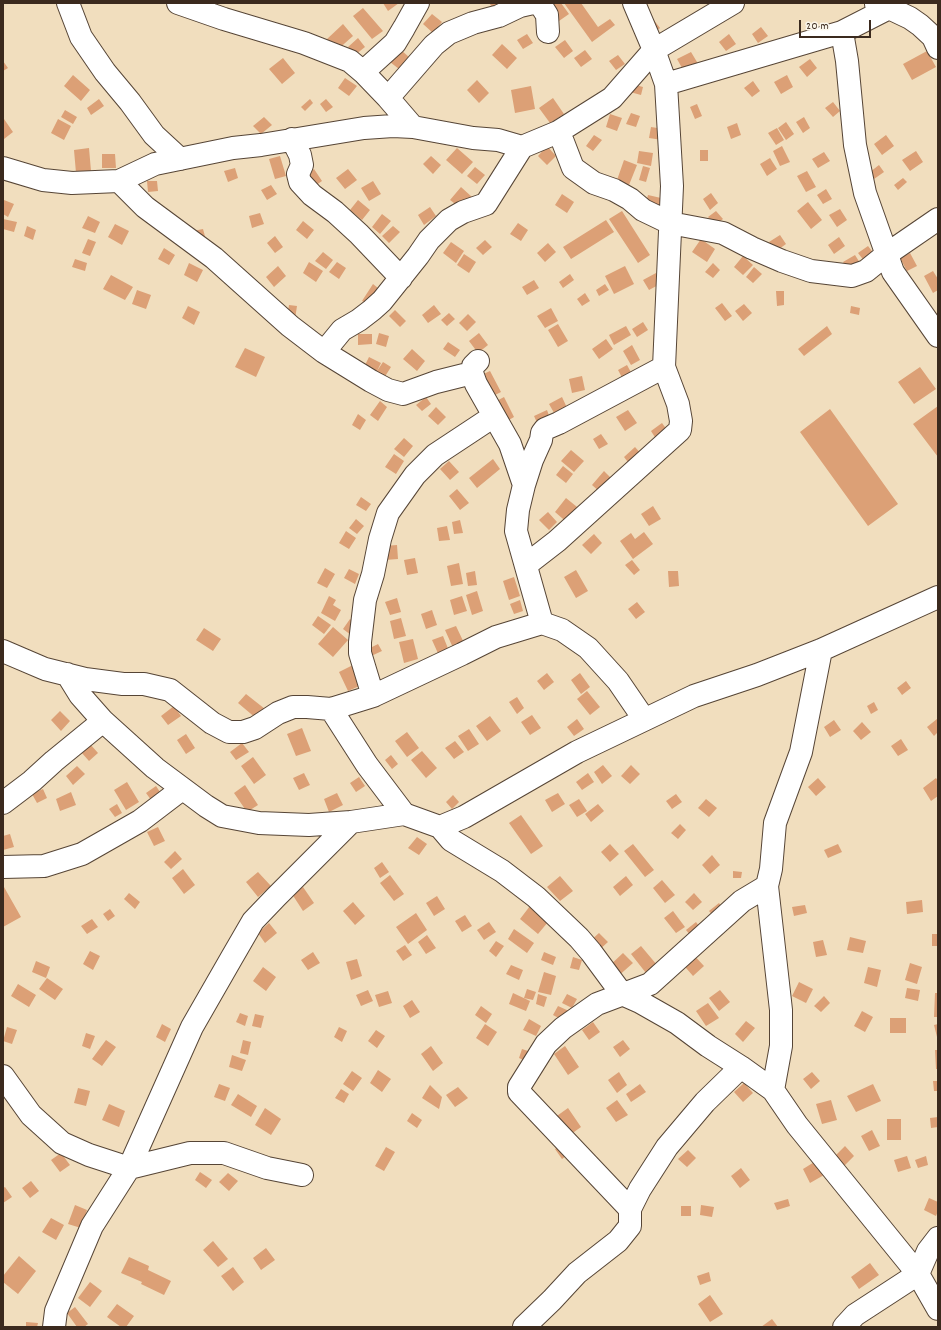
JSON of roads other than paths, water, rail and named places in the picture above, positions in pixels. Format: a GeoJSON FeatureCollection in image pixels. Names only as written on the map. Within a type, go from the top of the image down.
{"type":"FeatureCollection","features":[{"type":"Feature","properties":{"kind":"street"},"geometry":{"type":"LineString","coordinates":[[68,3],[81,37],[105,72],[130,102],[154,135],[180,159]]}},
{"type":"Feature","properties":{"kind":"street"},"geometry":{"type":"LineString","coordinates":[[178,3],[224,19],[304,43],[350,61],[388,98],[413,127]]}},
{"type":"Feature","properties":{"kind":"street"},"geometry":{"type":"LineString","coordinates":[[363,72],[395,43],[418,3]]}},
{"type":"Feature","properties":{"kind":"street"},"geometry":{"type":"LineString","coordinates":[[388,98],[434,45],[449,33],[467,25],[499,16],[520,6],[533,3],[540,4],[547,15],[548,32]]}},
{"type":"Feature","properties":{"kind":"street"},"geometry":{"type":"LineString","coordinates":[[526,565],[557,541],[680,430],[681,420],[678,404],[664,367],[672,186],[666,84],[654,50],[634,3]]}},
{"type":"Feature","properties":{"kind":"street"},"geometry":{"type":"LineString","coordinates":[[324,352],[342,330],[372,310],[382,301],[429,240],[449,220],[463,212],[486,204],[522,147],[558,132],[612,98],[654,50],[733,3]]}},
{"type":"Feature","properties":{"kind":"street"},"geometry":{"type":"LineString","coordinates":[[666,84],[842,32],[881,6],[910,18],[920,25],[932,37],[938,48]]}},
{"type":"Feature","properties":{"kind":"street"},"geometry":{"type":"LineString","coordinates":[[842,32],[847,61],[855,145],[865,193],[886,254],[894,272],[938,336]]}},
{"type":"Feature","properties":{"kind":"street"},"geometry":{"type":"LineString","coordinates":[[3,168],[43,180],[72,183],[119,181],[155,164],[233,148],[364,128],[393,126],[413,127],[473,138],[498,140],[522,147]]}},
{"type":"Feature","properties":{"kind":"street"},"geometry":{"type":"LineString","coordinates":[[558,132],[573,168],[594,183],[614,190],[630,199],[643,210],[670,223],[723,233],[782,261],[811,271],[852,276],[866,271],[886,254],[938,219]]}},
{"type":"Feature","properties":{"kind":"street"},"geometry":{"type":"LineString","coordinates":[[292,139],[300,155],[302,165],[298,174],[300,182],[312,195],[336,212],[359,234],[400,278]]}},
{"type":"Feature","properties":{"kind":"street"},"geometry":{"type":"LineString","coordinates":[[119,181],[145,207],[214,258],[271,310],[324,352],[388,390],[403,394],[475,367],[476,384],[510,444],[524,485]]}},
{"type":"Feature","properties":{"kind":"street"},"geometry":{"type":"LineString","coordinates":[[542,624],[516,531],[518,510],[524,485],[532,460],[541,440],[542,433],[545,429],[664,367]]}},
{"type":"Feature","properties":{"kind":"street"},"geometry":{"type":"LineString","coordinates":[[373,696],[360,653],[360,642],[365,600],[388,513],[415,474],[427,462],[449,445],[494,416]]}},
{"type":"Feature","properties":{"kind":"street"},"geometry":{"type":"LineString","coordinates":[[440,827],[464,817],[577,752],[644,719],[694,696],[757,675],[821,650],[938,597]]}},
{"type":"Feature","properties":{"kind":"street"},"geometry":{"type":"LineString","coordinates":[[3,651],[45,669],[85,679],[123,684],[144,684],[170,690],[212,723],[229,732],[243,732],[255,728],[278,713],[293,707],[331,709],[373,696],[496,637],[542,624],[562,630],[588,648],[618,680],[644,719]]}},
{"type":"Feature","properties":{"kind":"street"},"geometry":{"type":"LineString","coordinates":[[773,1090],[781,1046],[781,1010],[767,886],[771,869],[775,823],[801,752],[821,650]]}},
{"type":"Feature","properties":{"kind":"street"},"geometry":{"type":"LineString","coordinates":[[67,674],[80,695],[103,721],[155,768],[182,789],[222,816],[259,823],[309,826],[351,822],[404,814],[440,827],[451,840],[502,871],[536,897],[574,933],[591,952],[622,994],[640,1002],[677,1023],[773,1090],[797,1125],[918,1274],[938,1309]]}},
{"type":"Feature","properties":{"kind":"street"},"geometry":{"type":"LineString","coordinates":[[331,709],[366,765],[404,814]]}},
{"type":"Feature","properties":{"kind":"street"},"geometry":{"type":"LineString","coordinates":[[3,803],[32,781],[103,721]]}},
{"type":"Feature","properties":{"kind":"street"},"geometry":{"type":"LineString","coordinates":[[3,867],[44,866],[82,854],[140,821],[182,789]]}},
{"type":"Feature","properties":{"kind":"street"},"geometry":{"type":"LineString","coordinates":[[54,1327],[56,1311],[92,1226],[130,1168],[192,1027],[253,921],[351,822]]}},
{"type":"Feature","properties":{"kind":"street"},"geometry":{"type":"LineString","coordinates":[[630,1209],[519,1092],[521,1082],[546,1044],[563,1028],[597,1004],[650,984],[742,901],[767,886]]}},
{"type":"Feature","properties":{"kind":"street"},"geometry":{"type":"LineString","coordinates":[[524,1327],[577,1273],[618,1241],[630,1226],[630,1209],[640,1189],[667,1147],[705,1102],[741,1067]]}},
{"type":"Feature","properties":{"kind":"street"},"geometry":{"type":"LineString","coordinates":[[3,1076],[31,1115],[62,1143],[89,1156],[130,1168],[190,1153],[224,1153],[267,1168],[302,1175]]}},
{"type":"Feature","properties":{"kind":"street"},"geometry":{"type":"LineString","coordinates":[[844,1327],[855,1315],[918,1274],[928,1251],[938,1238]]}}]}
